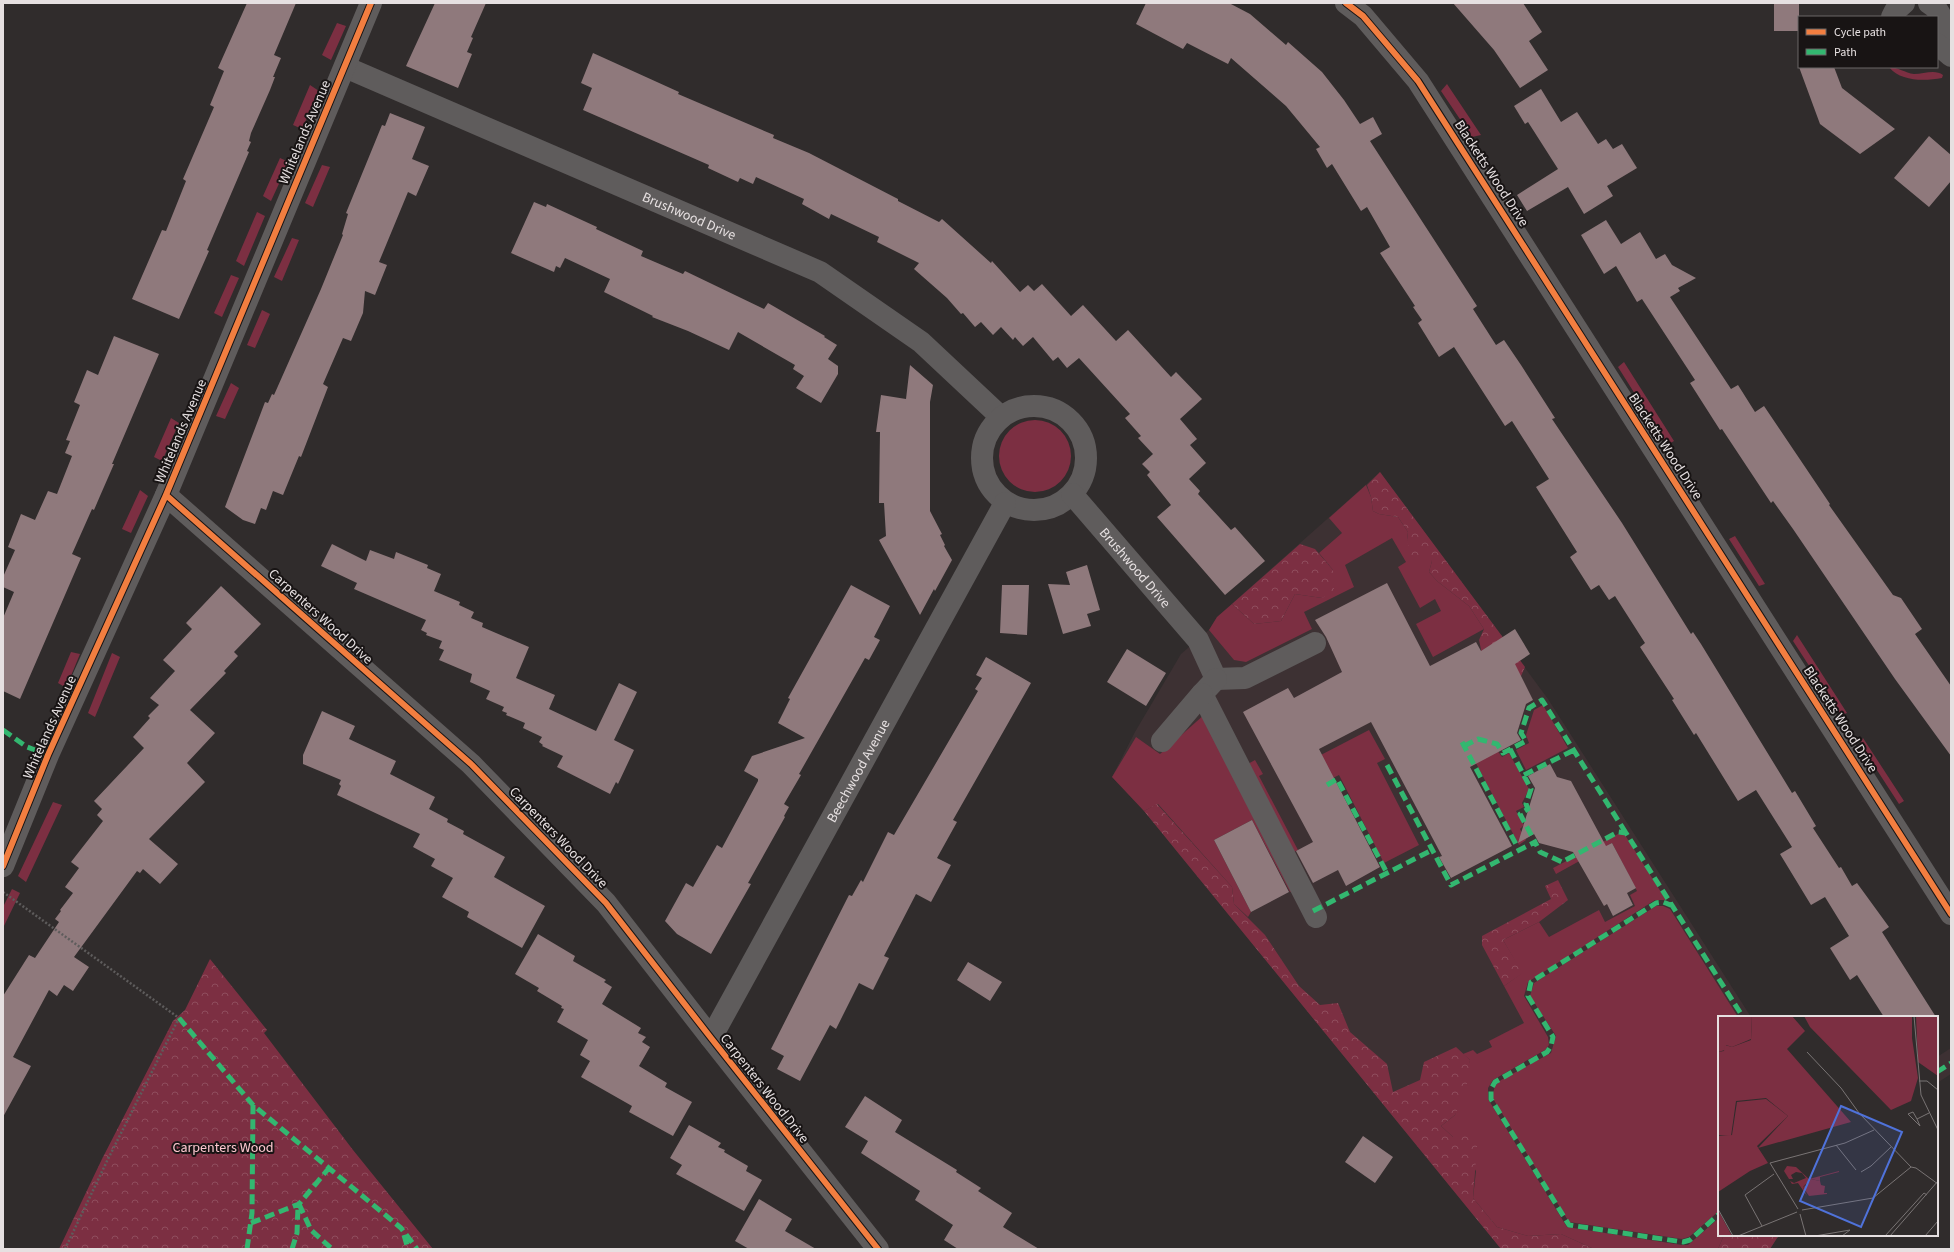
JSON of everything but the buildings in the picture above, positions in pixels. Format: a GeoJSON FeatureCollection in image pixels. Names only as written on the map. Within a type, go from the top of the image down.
{"type":"FeatureCollection","features":[{"type":"Feature","properties":{"kind":"street","name":"Whitelands Avenue"},"geometry":{"type":"LineString","coordinates":[[3,866],[48,755],[166,495],[372,3]]}},
{"type":"Feature","properties":{"kind":"street","name":"Blacketts Wood Drive"},"geometry":{"type":"LineString","coordinates":[[1346,3],[1364,16],[1418,81],[1951,914]]}},
{"type":"Feature","properties":{"kind":"street"},"geometry":{"type":"LineString","coordinates":[[1892,16],[1895,11],[1904,3]]}},
{"type":"Feature","properties":{"kind":"street"},"geometry":{"type":"LineString","coordinates":[[1929,3],[1939,12],[1942,20],[1943,28],[1938,40]]}},
{"type":"Feature","properties":{"kind":"street"},"geometry":{"type":"LineString","coordinates":[[1938,44],[1951,56]]}},
{"type":"Feature","properties":{"kind":"street","name":"Brushwood Drive"},"geometry":{"type":"LineString","coordinates":[[345,67],[820,272],[921,342],[1001,417]]}},
{"type":"Feature","properties":{"kind":"street"},"geometry":{"type":"LineString","coordinates":[[1034,405],[1051,408],[1066,416],[1078,429],[1085,445],[1087,462],[1082,479],[1072,494],[1061,503],[1046,509],[1032,510],[1005,503],[992,489],[985,475],[981,459],[984,443],[990,429],[1001,417],[1016,408],[1034,405]]}},
{"type":"Feature","properties":{"kind":"street","name":"Brushwood Drive"},"geometry":{"type":"LineString","coordinates":[[1072,494],[1198,640],[1209,687],[1316,917]]}},
{"type":"Feature","properties":{"kind":"street","name":"Carpenters Wood Drive"},"geometry":{"type":"LineString","coordinates":[[166,495],[471,764],[606,903],[878,1249]]}},
{"type":"Feature","properties":{"kind":"street","name":"Beechwood Avenue"},"geometry":{"type":"LineString","coordinates":[[711,1038],[1005,503]]}},
{"type":"Feature","properties":{"kind":"street"},"geometry":{"type":"LineString","coordinates":[[1162,741],[1209,687],[1244,678],[1315,643]]}},
{"type":"Feature","properties":{"kind":"path"},"geometry":{"type":"LineString","coordinates":[[3,892],[179,1018],[108,1159],[65,1249]]}},
{"type":"Feature","properties":{"kind":"shaded area"},"geometry":{"type":"Polygon","coordinates":[[[1380,472],[1548,699],[1750,1016],[1718,1016],[1718,1236],[1778,1236],[1770,1249],[1501,1249],[1144,811],[1112,777],[1135,732],[1181,654],[1209,630],[1217,617],[1380,472]]]}},
{"type":"Feature","properties":{"kind":"shaded area"},"geometry":{"type":"Polygon","coordinates":[[[1951,1048],[1951,1074],[1938,1082],[1938,1056],[1951,1048]]]}},
{"type":"Feature","properties":{"kind":"green space"},"geometry":{"type":"Polygon","coordinates":[[[337,23],[346,26],[331,60],[322,55],[337,23]]]}},
{"type":"Feature","properties":{"kind":"green space"},"geometry":{"type":"Polygon","coordinates":[[[1890,68],[1895,68],[1914,74],[1936,72],[1943,75],[1942,78],[1921,80],[1907,78],[1894,72],[1890,68]]]}},
{"type":"Feature","properties":{"kind":"green space"},"geometry":{"type":"Polygon","coordinates":[[[1447,84],[1481,135],[1472,137],[1441,91],[1447,84]]]}},
{"type":"Feature","properties":{"kind":"green space"},"geometry":{"type":"Polygon","coordinates":[[[310,85],[319,91],[302,129],[293,125],[310,85]]]}},
{"type":"Feature","properties":{"kind":"green space"},"geometry":{"type":"Polygon","coordinates":[[[280,158],[289,162],[271,201],[263,196],[280,158]]]}},
{"type":"Feature","properties":{"kind":"green space"},"geometry":{"type":"Polygon","coordinates":[[[322,165],[330,167],[313,207],[305,203],[322,165]]]}},
{"type":"Feature","properties":{"kind":"green space"},"geometry":{"type":"Polygon","coordinates":[[[257,212],[265,216],[244,266],[236,261],[257,212]]]}},
{"type":"Feature","properties":{"kind":"green space"},"geometry":{"type":"Polygon","coordinates":[[[292,238],[299,240],[282,281],[274,277],[292,238]]]}},
{"type":"Feature","properties":{"kind":"green space"},"geometry":{"type":"Polygon","coordinates":[[[231,275],[239,278],[222,317],[214,313],[231,275]]]}},
{"type":"Feature","properties":{"kind":"green space"},"geometry":{"type":"Polygon","coordinates":[[[262,310],[270,314],[255,348],[247,345],[262,310]]]}},
{"type":"Feature","properties":{"kind":"green space"},"geometry":{"type":"Polygon","coordinates":[[[1624,362],[1674,441],[1667,445],[1618,367],[1624,362]]]}},
{"type":"Feature","properties":{"kind":"green space"},"geometry":{"type":"Polygon","coordinates":[[[231,383],[239,388],[225,419],[216,416],[231,383]]]}},
{"type":"Feature","properties":{"kind":"green space"},"geometry":{"type":"Polygon","coordinates":[[[171,418],[179,423],[162,461],[154,457],[171,418]]]}},
{"type":"Feature","properties":{"kind":"green space"},"geometry":{"type":"Polygon","coordinates":[[[1028,420],[1042,420],[1049,422],[1061,430],[1069,442],[1071,456],[1069,470],[1061,482],[1049,490],[1042,492],[1028,492],[1021,490],[1009,482],[1001,470],[999,463],[999,449],[1001,442],[1009,430],[1021,422],[1028,420]]]}},
{"type":"Feature","properties":{"kind":"green space"},"geometry":{"type":"Polygon","coordinates":[[[1380,472],[1525,667],[1518,683],[1482,654],[1479,640],[1484,629],[1469,606],[1437,581],[1429,572],[1432,561],[1411,556],[1407,540],[1408,532],[1398,517],[1379,514],[1373,511],[1367,485],[1380,472]]]}},
{"type":"Feature","properties":{"kind":"green space"},"geometry":{"type":"Polygon","coordinates":[[[1366,485],[1371,497],[1373,511],[1379,514],[1398,517],[1408,532],[1407,540],[1432,561],[1429,572],[1437,581],[1469,606],[1484,629],[1433,657],[1416,624],[1441,611],[1435,599],[1420,608],[1398,567],[1406,562],[1392,538],[1345,565],[1354,587],[1304,612],[1312,629],[1246,662],[1234,660],[1209,630],[1217,617],[1232,604],[1254,624],[1281,621],[1295,594],[1322,598],[1333,570],[1319,553],[1342,533],[1329,518],[1366,485]]]}},
{"type":"Feature","properties":{"kind":"green space"},"geometry":{"type":"Polygon","coordinates":[[[140,490],[148,496],[131,533],[122,529],[140,490]]]}},
{"type":"Feature","properties":{"kind":"green space"},"geometry":{"type":"Polygon","coordinates":[[[1735,536],[1765,584],[1759,586],[1729,539],[1735,536]]]}},
{"type":"Feature","properties":{"kind":"green space"},"geometry":{"type":"Polygon","coordinates":[[[1300,544],[1315,549],[1333,570],[1334,591],[1322,598],[1295,594],[1281,621],[1254,624],[1232,604],[1300,544]]]}},
{"type":"Feature","properties":{"kind":"green space"},"geometry":{"type":"Polygon","coordinates":[[[1797,635],[1847,713],[1841,715],[1793,641],[1797,635]]]}},
{"type":"Feature","properties":{"kind":"green space"},"geometry":{"type":"Polygon","coordinates":[[[71,652],[80,654],[68,683],[63,686],[58,683],[71,652]]]}},
{"type":"Feature","properties":{"kind":"green space"},"geometry":{"type":"Polygon","coordinates":[[[112,653],[120,657],[95,717],[88,713],[112,653]]]}},
{"type":"Feature","properties":{"kind":"green space"},"geometry":{"type":"Polygon","coordinates":[[[1543,705],[1568,748],[1526,770],[1516,750],[1529,743],[1526,735],[1534,710],[1543,705]]]}},
{"type":"Feature","properties":{"kind":"green space"},"geometry":{"type":"Polygon","coordinates":[[[1205,714],[1297,889],[1290,892],[1252,820],[1214,840],[1251,912],[1248,917],[1234,904],[1232,887],[1158,804],[1144,811],[1112,777],[1136,737],[1160,754],[1205,714]]]}},
{"type":"Feature","properties":{"kind":"green space"},"geometry":{"type":"Polygon","coordinates":[[[1369,730],[1385,759],[1377,763],[1419,845],[1384,863],[1339,775],[1327,781],[1315,758],[1369,730]]]}},
{"type":"Feature","properties":{"kind":"green space"},"geometry":{"type":"Polygon","coordinates":[[[1863,738],[1904,801],[1899,804],[1860,744],[1863,738]]]}},
{"type":"Feature","properties":{"kind":"green space"},"geometry":{"type":"Polygon","coordinates":[[[1468,748],[1497,750],[1502,757],[1509,753],[1529,789],[1522,803],[1524,807],[1516,811],[1524,825],[1520,829],[1526,840],[1519,845],[1468,748]]]}},
{"type":"Feature","properties":{"kind":"green space"},"geometry":{"type":"Polygon","coordinates":[[[1255,760],[1263,774],[1259,776],[1298,850],[1292,853],[1246,765],[1255,760]]]}},
{"type":"Feature","properties":{"kind":"green space"},"geometry":{"type":"Polygon","coordinates":[[[53,802],[62,805],[26,882],[18,876],[53,802]]]}},
{"type":"Feature","properties":{"kind":"green space"},"geometry":{"type":"Polygon","coordinates":[[[1157,804],[1232,887],[1234,904],[1265,935],[1299,986],[1320,1005],[1338,1003],[1350,1032],[1387,1064],[1393,1092],[1420,1080],[1424,1062],[1456,1047],[1470,1060],[1466,1091],[1455,1115],[1441,1126],[1453,1137],[1464,1130],[1478,1134],[1473,1198],[1497,1227],[1528,1236],[1561,1234],[1594,1249],[1501,1249],[1144,811],[1157,804]]]}},
{"type":"Feature","properties":{"kind":"green space"},"geometry":{"type":"Polygon","coordinates":[[[1618,834],[1625,835],[1666,900],[1655,900],[1528,982],[1524,996],[1548,1037],[1549,1045],[1545,1050],[1493,1080],[1488,1088],[1488,1099],[1567,1227],[1688,1245],[1718,1219],[1718,1236],[1724,1236],[1718,1249],[1594,1249],[1561,1234],[1528,1236],[1497,1227],[1473,1198],[1476,1171],[1453,1137],[1441,1126],[1455,1115],[1470,1060],[1463,1054],[1473,1050],[1477,1054],[1492,1047],[1489,1041],[1524,1023],[1504,986],[1522,973],[1503,940],[1539,922],[1549,937],[1599,910],[1605,922],[1635,906],[1630,895],[1637,891],[1612,843],[1556,874],[1553,868],[1618,834]]]}},
{"type":"Feature","properties":{"kind":"green space"},"geometry":{"type":"Polygon","coordinates":[[[1558,880],[1568,900],[1539,922],[1503,940],[1523,973],[1504,986],[1482,945],[1482,936],[1551,899],[1545,886],[1558,880]]]}},
{"type":"Feature","properties":{"kind":"green space"},"geometry":{"type":"Polygon","coordinates":[[[12,889],[20,893],[3,928],[3,907],[12,889]]]}},
{"type":"Feature","properties":{"kind":"green space"},"geometry":{"type":"Polygon","coordinates":[[[1656,906],[1663,906],[1670,909],[1737,1016],[1718,1016],[1718,1212],[1689,1237],[1682,1239],[1569,1222],[1492,1097],[1495,1086],[1501,1080],[1551,1053],[1556,1036],[1530,996],[1534,983],[1656,906]]]}},
{"type":"Feature","properties":{"kind":"green space","name":"Carpenters Wood"},"geometry":{"type":"Polygon","coordinates":[[[210,959],[267,1030],[264,1033],[353,1150],[433,1249],[59,1249],[102,1159],[173,1021],[185,1010],[210,959]]]}},
{"type":"Feature","properties":{"kind":"green space"},"geometry":{"type":"Polygon","coordinates":[[[1724,1236],[1778,1236],[1770,1249],[1718,1249],[1724,1236]]]}},
{"type":"Feature","properties":{"kind":"marked path"},"geometry":{"type":"LineString","coordinates":[[1464,746],[1478,739],[1497,744],[1503,753],[1526,741],[1521,733],[1529,708],[1542,700],[1626,833]]}},
{"type":"Feature","properties":{"kind":"marked path"},"geometry":{"type":"LineString","coordinates":[[3,730],[27,747],[48,755]]}},
{"type":"Feature","properties":{"kind":"marked path"},"geometry":{"type":"LineString","coordinates":[[1462,742],[1519,850]]}},
{"type":"Feature","properties":{"kind":"marked path"},"geometry":{"type":"LineString","coordinates":[[1510,749],[1531,789],[1526,804],[1528,809],[1520,814],[1535,842]]}},
{"type":"Feature","properties":{"kind":"marked path"},"geometry":{"type":"LineString","coordinates":[[1524,775],[1574,750]]}},
{"type":"Feature","properties":{"kind":"marked path"},"geometry":{"type":"LineString","coordinates":[[1387,765],[1451,885],[1535,842],[1540,852],[1562,862],[1618,832],[1626,833],[1742,1016]]}},
{"type":"Feature","properties":{"kind":"marked path"},"geometry":{"type":"LineString","coordinates":[[1327,785],[1337,779],[1387,873]]}},
{"type":"Feature","properties":{"kind":"marked path"},"geometry":{"type":"LineString","coordinates":[[1313,911],[1432,850]]}},
{"type":"Feature","properties":{"kind":"marked path"},"geometry":{"type":"LineString","coordinates":[[1673,906],[1663,902],[1656,903],[1531,982],[1528,996],[1553,1037],[1551,1046],[1547,1052],[1495,1082],[1491,1089],[1491,1099],[1569,1225],[1683,1242],[1690,1240],[1718,1215]]}},
{"type":"Feature","properties":{"kind":"marked path"},"geometry":{"type":"LineString","coordinates":[[179,1018],[253,1105],[401,1228],[417,1249]]}},
{"type":"Feature","properties":{"kind":"marked path"},"geometry":{"type":"LineString","coordinates":[[1938,1071],[1951,1063]]}},
{"type":"Feature","properties":{"kind":"marked path"},"geometry":{"type":"LineString","coordinates":[[247,1249],[252,1213],[253,1105]]}},
{"type":"Feature","properties":{"kind":"marked path"},"geometry":{"type":"LineString","coordinates":[[251,1223],[299,1204],[329,1168]]}},
{"type":"Feature","properties":{"kind":"marked path"},"geometry":{"type":"LineString","coordinates":[[299,1204],[311,1230],[332,1249]]}},
{"type":"Feature","properties":{"kind":"marked path"},"geometry":{"type":"LineString","coordinates":[[292,1249],[297,1233],[298,1206]]}},
{"type":"Feature","properties":{"kind":"marked path"},"geometry":{"type":"LineString","coordinates":[[404,1235],[408,1249]]}},
{"type":"Feature","properties":{"kind":"cycle path"},"geometry":{"type":"LineString","coordinates":[[3,866],[48,755],[166,495],[371,3]]}},
{"type":"Feature","properties":{"kind":"cycle path"},"geometry":{"type":"LineString","coordinates":[[1346,3],[1363,16],[1418,81],[1951,914]]}},
{"type":"Feature","properties":{"kind":"cycle path"},"geometry":{"type":"LineString","coordinates":[[166,495],[471,764],[606,903],[878,1249]]}}]}
